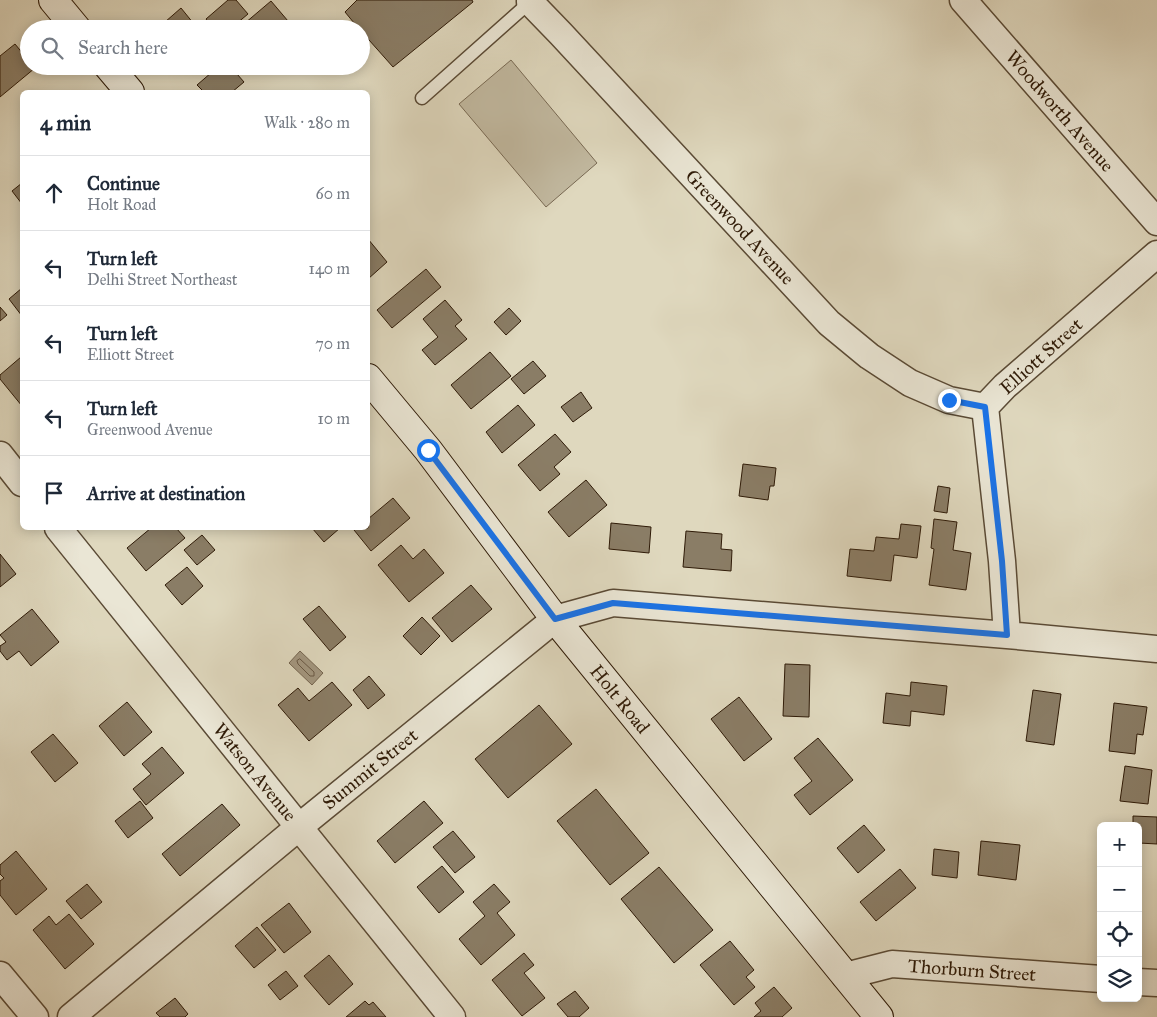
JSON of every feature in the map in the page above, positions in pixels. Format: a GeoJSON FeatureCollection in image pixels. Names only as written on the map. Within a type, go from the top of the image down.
{"type":"FeatureCollection","features":[{"type":"Feature","properties":{"kind":"main road"},"geometry":{"type":"LineString","coordinates":[[53,0],[70,20]]}},
{"type":"Feature","properties":{"kind":"main road"},"geometry":{"type":"LineString","coordinates":[[116,75],[128,90]]}},
{"type":"Feature","properties":{"kind":"main road","name":"Holt Road"},"geometry":{"type":"LineString","coordinates":[[370,380],[428,450],[555,619],[878,1017]]}},
{"type":"Feature","properties":{"kind":"street","name":"Woodworth Avenue"},"geometry":{"type":"LineString","coordinates":[[963,0],[1157,222]]}},
{"type":"Feature","properties":{"kind":"street","name":"Greenwood Avenue"},"geometry":{"type":"LineString","coordinates":[[529,1],[830,324],[869,356],[910,383],[949,400],[985,407]]}},
{"type":"Feature","properties":{"kind":"street","name":"Elliott Street"},"geometry":{"type":"LineString","coordinates":[[1007,635],[1002,561],[985,407],[1005,386],[1157,254]]}},
{"type":"Feature","properties":{"kind":"street"},"geometry":{"type":"LineString","coordinates":[[0,455],[20,480]]}},
{"type":"Feature","properties":{"kind":"street","name":"Watson Avenue"},"geometry":{"type":"LineString","coordinates":[[60,530],[452,1017]]}},
{"type":"Feature","properties":{"kind":"street"},"geometry":{"type":"LineString","coordinates":[[555,619],[613,603],[1157,649]]}},
{"type":"Feature","properties":{"kind":"street","name":"Summit Street"},"geometry":{"type":"LineString","coordinates":[[71,1017],[299,827],[555,619]]}},
{"type":"Feature","properties":{"kind":"street","name":"Thorburn Street"},"geometry":{"type":"LineString","coordinates":[[845,976],[892,964],[1097,979]]}},
{"type":"Feature","properties":{"kind":"street"},"geometry":{"type":"LineString","coordinates":[[0,975],[35,1017]]}},
{"type":"Feature","properties":{"kind":"street"},"geometry":{"type":"LineString","coordinates":[[1142,982],[1157,983]]}},
{"type":"Feature","properties":{"kind":"lane"},"geometry":{"type":"LineString","coordinates":[[422,98],[529,1]]}},
{"type":"Feature","properties":{"kind":"shaded area"},"geometry":{"type":"Polygon","coordinates":[[[511,60],[597,163],[546,207],[459,104],[511,60]]]}},
{"type":"Feature","properties":{"kind":"water"},"geometry":{"type":"Polygon","coordinates":[[[300,651],[323,673],[312,685],[289,663],[300,651]]]}},
{"type":"Feature","properties":{"kind":"building"},"geometry":{"type":"Polygon","coordinates":[[[228,0],[236,0],[248,14],[241,20],[206,19],[228,0]]]}},
{"type":"Feature","properties":{"kind":"building"},"geometry":{"type":"Polygon","coordinates":[[[357,0],[472,0],[473,2],[393,67],[370,41],[370,20],[352,20],[345,12],[357,0]]]}},
{"type":"Feature","properties":{"kind":"building"},"geometry":{"type":"Polygon","coordinates":[[[271,1],[287,20],[249,20],[271,1]]]}},
{"type":"Feature","properties":{"kind":"building"},"geometry":{"type":"Polygon","coordinates":[[[181,8],[191,20],[167,20],[181,8]]]}},
{"type":"Feature","properties":{"kind":"building"},"geometry":{"type":"Polygon","coordinates":[[[15,44],[20,50],[20,75],[27,75],[0,97],[0,56],[15,44]]]}},
{"type":"Feature","properties":{"kind":"building"},"geometry":{"type":"Polygon","coordinates":[[[209,75],[238,75],[244,82],[234,90],[202,90],[197,85],[209,75]]]}},
{"type":"Feature","properties":{"kind":"building"},"geometry":{"type":"Polygon","coordinates":[[[20,185],[20,201],[12,191],[20,185]]]}},
{"type":"Feature","properties":{"kind":"building"},"geometry":{"type":"Polygon","coordinates":[[[370,241],[387,262],[370,277],[370,241]]]}},
{"type":"Feature","properties":{"kind":"building"},"geometry":{"type":"Polygon","coordinates":[[[426,269],[441,287],[392,328],[377,310],[426,269]]]}},
{"type":"Feature","properties":{"kind":"building"},"geometry":{"type":"Polygon","coordinates":[[[20,290],[20,313],[9,299],[20,290]]]}},
{"type":"Feature","properties":{"kind":"building"},"geometry":{"type":"Polygon","coordinates":[[[445,300],[462,320],[455,326],[467,339],[435,365],[422,350],[438,337],[423,319],[445,300]]]}},
{"type":"Feature","properties":{"kind":"building"},"geometry":{"type":"Polygon","coordinates":[[[0,307],[7,315],[0,321],[0,307]]]}},
{"type":"Feature","properties":{"kind":"building"},"geometry":{"type":"Polygon","coordinates":[[[509,308],[521,321],[506,335],[494,322],[509,308]]]}},
{"type":"Feature","properties":{"kind":"building"},"geometry":{"type":"Polygon","coordinates":[[[490,352],[511,376],[471,409],[451,385],[490,352]]]}},
{"type":"Feature","properties":{"kind":"building"},"geometry":{"type":"Polygon","coordinates":[[[20,358],[20,404],[0,379],[0,375],[20,358]]]}},
{"type":"Feature","properties":{"kind":"building"},"geometry":{"type":"Polygon","coordinates":[[[533,361],[546,376],[524,394],[511,379],[533,361]]]}},
{"type":"Feature","properties":{"kind":"building"},"geometry":{"type":"Polygon","coordinates":[[[581,392],[592,408],[573,422],[561,407],[581,392]]]}},
{"type":"Feature","properties":{"kind":"building"},"geometry":{"type":"Polygon","coordinates":[[[518,405],[535,425],[502,453],[486,432],[518,405]]]}},
{"type":"Feature","properties":{"kind":"building"},"geometry":{"type":"Polygon","coordinates":[[[555,434],[571,452],[554,467],[560,474],[540,491],[518,465],[555,434]]]}},
{"type":"Feature","properties":{"kind":"building"},"geometry":{"type":"Polygon","coordinates":[[[743,464],[776,468],[774,486],[770,486],[768,500],[739,496],[743,464]]]}},
{"type":"Feature","properties":{"kind":"building"},"geometry":{"type":"Polygon","coordinates":[[[586,480],[607,505],[569,537],[548,512],[586,480]]]}},
{"type":"Feature","properties":{"kind":"building"},"geometry":{"type":"Polygon","coordinates":[[[938,486],[950,488],[947,513],[934,511],[938,486]]]}},
{"type":"Feature","properties":{"kind":"building"},"geometry":{"type":"Polygon","coordinates":[[[393,498],[410,518],[371,551],[354,530],[370,530],[370,517],[393,498]]]}},
{"type":"Feature","properties":{"kind":"building"},"geometry":{"type":"Polygon","coordinates":[[[934,519],[957,522],[953,550],[971,553],[966,590],[929,585],[934,549],[931,548],[934,519]]]}},
{"type":"Feature","properties":{"kind":"building"},"geometry":{"type":"Polygon","coordinates":[[[611,523],[651,527],[649,553],[609,549],[611,523]]]}},
{"type":"Feature","properties":{"kind":"building"},"geometry":{"type":"Polygon","coordinates":[[[901,524],[921,526],[917,558],[894,555],[891,581],[847,576],[850,549],[874,551],[876,537],[899,539],[901,524]]]}},
{"type":"Feature","properties":{"kind":"building"},"geometry":{"type":"Polygon","coordinates":[[[149,530],[178,530],[185,538],[146,571],[127,548],[149,530]]]}},
{"type":"Feature","properties":{"kind":"building"},"geometry":{"type":"Polygon","coordinates":[[[314,530],[338,530],[324,542],[314,530]]]}},
{"type":"Feature","properties":{"kind":"building"},"geometry":{"type":"Polygon","coordinates":[[[686,531],[722,534],[721,549],[732,550],[731,571],[683,567],[686,531]]]}},
{"type":"Feature","properties":{"kind":"building"},"geometry":{"type":"Polygon","coordinates":[[[202,535],[215,550],[197,565],[184,550],[202,535]]]}},
{"type":"Feature","properties":{"kind":"building"},"geometry":{"type":"Polygon","coordinates":[[[401,545],[413,559],[424,549],[444,573],[409,602],[378,565],[401,545]]]}},
{"type":"Feature","properties":{"kind":"building"},"geometry":{"type":"Polygon","coordinates":[[[0,554],[16,574],[0,587],[0,554]]]}},
{"type":"Feature","properties":{"kind":"building"},"geometry":{"type":"Polygon","coordinates":[[[187,567],[203,586],[182,605],[165,585],[187,567]]]}},
{"type":"Feature","properties":{"kind":"building"},"geometry":{"type":"Polygon","coordinates":[[[471,585],[492,609],[452,642],[432,618],[471,585]]]}},
{"type":"Feature","properties":{"kind":"building"},"geometry":{"type":"Polygon","coordinates":[[[319,606],[346,637],[330,651],[303,619],[319,606]]]}},
{"type":"Feature","properties":{"kind":"building"},"geometry":{"type":"Polygon","coordinates":[[[32,609],[59,642],[31,666],[19,651],[7,660],[0,651],[0,646],[6,642],[0,635],[32,609]]]}},
{"type":"Feature","properties":{"kind":"building"},"geometry":{"type":"Polygon","coordinates":[[[422,617],[440,636],[421,655],[403,636],[422,617]]]}},
{"type":"Feature","properties":{"kind":"building"},"geometry":{"type":"Polygon","coordinates":[[[785,664],[810,665],[809,717],[783,716],[785,664]]]}},
{"type":"Feature","properties":{"kind":"building"},"geometry":{"type":"Polygon","coordinates":[[[369,676],[385,695],[368,709],[353,690],[369,676]]]}},
{"type":"Feature","properties":{"kind":"building"},"geometry":{"type":"Polygon","coordinates":[[[332,682],[352,705],[309,741],[278,705],[298,688],[309,701],[332,682]]]}},
{"type":"Feature","properties":{"kind":"building"},"geometry":{"type":"Polygon","coordinates":[[[911,682],[947,686],[944,715],[911,711],[910,726],[883,723],[886,693],[910,696],[911,682]]]}},
{"type":"Feature","properties":{"kind":"building"},"geometry":{"type":"Polygon","coordinates":[[[1033,690],[1061,694],[1054,745],[1026,741],[1033,690]]]}},
{"type":"Feature","properties":{"kind":"building"},"geometry":{"type":"Polygon","coordinates":[[[739,697],[772,739],[744,761],[711,719],[739,697]]]}},
{"type":"Feature","properties":{"kind":"building"},"geometry":{"type":"Polygon","coordinates":[[[127,702],[152,732],[124,756],[99,726],[127,702]]]}},
{"type":"Feature","properties":{"kind":"building"},"geometry":{"type":"Polygon","coordinates":[[[1114,703],[1147,707],[1143,735],[1137,734],[1135,754],[1109,751],[1114,703]]]}},
{"type":"Feature","properties":{"kind":"building"},"geometry":{"type":"Polygon","coordinates":[[[539,705],[572,744],[508,798],[475,759],[539,705]]]}},
{"type":"Feature","properties":{"kind":"building"},"geometry":{"type":"Polygon","coordinates":[[[53,734],[78,763],[55,782],[31,752],[53,734]]]}},
{"type":"Feature","properties":{"kind":"building"},"geometry":{"type":"Polygon","coordinates":[[[818,738],[853,780],[810,815],[794,795],[812,781],[794,758],[818,738]]]}},
{"type":"Feature","properties":{"kind":"building"},"geometry":{"type":"Polygon","coordinates":[[[162,747],[184,773],[146,805],[133,789],[151,774],[142,764],[162,747]]]}},
{"type":"Feature","properties":{"kind":"building"},"geometry":{"type":"Polygon","coordinates":[[[1125,766],[1152,770],[1148,804],[1120,801],[1125,766]]]}},
{"type":"Feature","properties":{"kind":"building"},"geometry":{"type":"Polygon","coordinates":[[[596,789],[649,853],[610,885],[557,821],[596,789]]]}},
{"type":"Feature","properties":{"kind":"building"},"geometry":{"type":"Polygon","coordinates":[[[140,801],[153,818],[128,838],[115,821],[140,801]]]}},
{"type":"Feature","properties":{"kind":"building"},"geometry":{"type":"Polygon","coordinates":[[[424,801],[443,823],[395,863],[377,841],[424,801]]]}},
{"type":"Feature","properties":{"kind":"building"},"geometry":{"type":"Polygon","coordinates":[[[222,804],[240,825],[180,876],[162,854],[222,804]]]}},
{"type":"Feature","properties":{"kind":"building"},"geometry":{"type":"Polygon","coordinates":[[[1133,816],[1157,817],[1157,844],[1142,843],[1142,822],[1133,822],[1133,816]]]}},
{"type":"Feature","properties":{"kind":"building"},"geometry":{"type":"Polygon","coordinates":[[[864,825],[885,850],[858,873],[837,848],[864,825]]]}},
{"type":"Feature","properties":{"kind":"building"},"geometry":{"type":"Polygon","coordinates":[[[453,831],[475,857],[455,873],[433,847],[453,831]]]}},
{"type":"Feature","properties":{"kind":"building"},"geometry":{"type":"Polygon","coordinates":[[[981,841],[1020,845],[1016,880],[978,875],[981,841]]]}},
{"type":"Feature","properties":{"kind":"building"},"geometry":{"type":"Polygon","coordinates":[[[934,849],[959,852],[957,878],[932,875],[934,849]]]}},
{"type":"Feature","properties":{"kind":"building"},"geometry":{"type":"Polygon","coordinates":[[[16,851],[47,889],[16,915],[0,895],[0,881],[4,878],[0,874],[0,865],[16,851]]]}},
{"type":"Feature","properties":{"kind":"building"},"geometry":{"type":"Polygon","coordinates":[[[442,866],[464,892],[439,913],[417,887],[442,866]]]}},
{"type":"Feature","properties":{"kind":"building"},"geometry":{"type":"Polygon","coordinates":[[[659,867],[713,930],[674,963],[621,899],[659,867]]]}},
{"type":"Feature","properties":{"kind":"building"},"geometry":{"type":"Polygon","coordinates":[[[900,869],[916,888],[876,921],[860,902],[900,869]]]}},
{"type":"Feature","properties":{"kind":"building"},"geometry":{"type":"Polygon","coordinates":[[[87,884],[102,902],[81,919],[66,901],[87,884]]]}},
{"type":"Feature","properties":{"kind":"building"},"geometry":{"type":"Polygon","coordinates":[[[494,884],[510,902],[497,913],[515,935],[481,965],[459,939],[485,916],[473,902],[494,884]]]}},
{"type":"Feature","properties":{"kind":"building"},"geometry":{"type":"Polygon","coordinates":[[[289,903],[311,932],[284,953],[261,925],[289,903]]]}},
{"type":"Feature","properties":{"kind":"building"},"geometry":{"type":"Polygon","coordinates":[[[69,914],[94,944],[65,969],[33,930],[49,916],[56,925],[69,914]]]}},
{"type":"Feature","properties":{"kind":"building"},"geometry":{"type":"Polygon","coordinates":[[[257,927],[276,950],[254,968],[235,946],[257,927]]]}},
{"type":"Feature","properties":{"kind":"building"},"geometry":{"type":"Polygon","coordinates":[[[730,941],[754,970],[746,977],[755,987],[734,1005],[700,965],[730,941]]]}},
{"type":"Feature","properties":{"kind":"building"},"geometry":{"type":"Polygon","coordinates":[[[524,953],[534,965],[524,973],[545,998],[522,1016],[492,980],[524,953]]]}},
{"type":"Feature","properties":{"kind":"building"},"geometry":{"type":"Polygon","coordinates":[[[329,955],[353,984],[329,1005],[304,976],[329,955]]]}},
{"type":"Feature","properties":{"kind":"building"},"geometry":{"type":"Polygon","coordinates":[[[286,971],[298,986],[280,1000],[268,985],[286,971]]]}},
{"type":"Feature","properties":{"kind":"building"},"geometry":{"type":"Polygon","coordinates":[[[774,987],[792,1008],[782,1017],[754,1017],[761,1011],[755,1003],[774,987]]]}},
{"type":"Feature","properties":{"kind":"building"},"geometry":{"type":"Polygon","coordinates":[[[575,991],[589,1008],[579,1017],[568,1017],[557,1004],[575,991]]]}},
{"type":"Feature","properties":{"kind":"building"},"geometry":{"type":"Polygon","coordinates":[[[175,998],[188,1014],[185,1017],[160,1017],[156,1013],[175,998]]]}},
{"type":"Feature","properties":{"kind":"building"},"geometry":{"type":"Polygon","coordinates":[[[365,1001],[369,1005],[373,1002],[386,1017],[346,1017],[365,1001]]]}},
{"type":"Feature","properties":{"kind":"route"},"geometry":{"type":"LineString","coordinates":[[428,450],[555,619],[613,603],[1007,635],[1002,561],[985,407],[949,400]]}}]}
